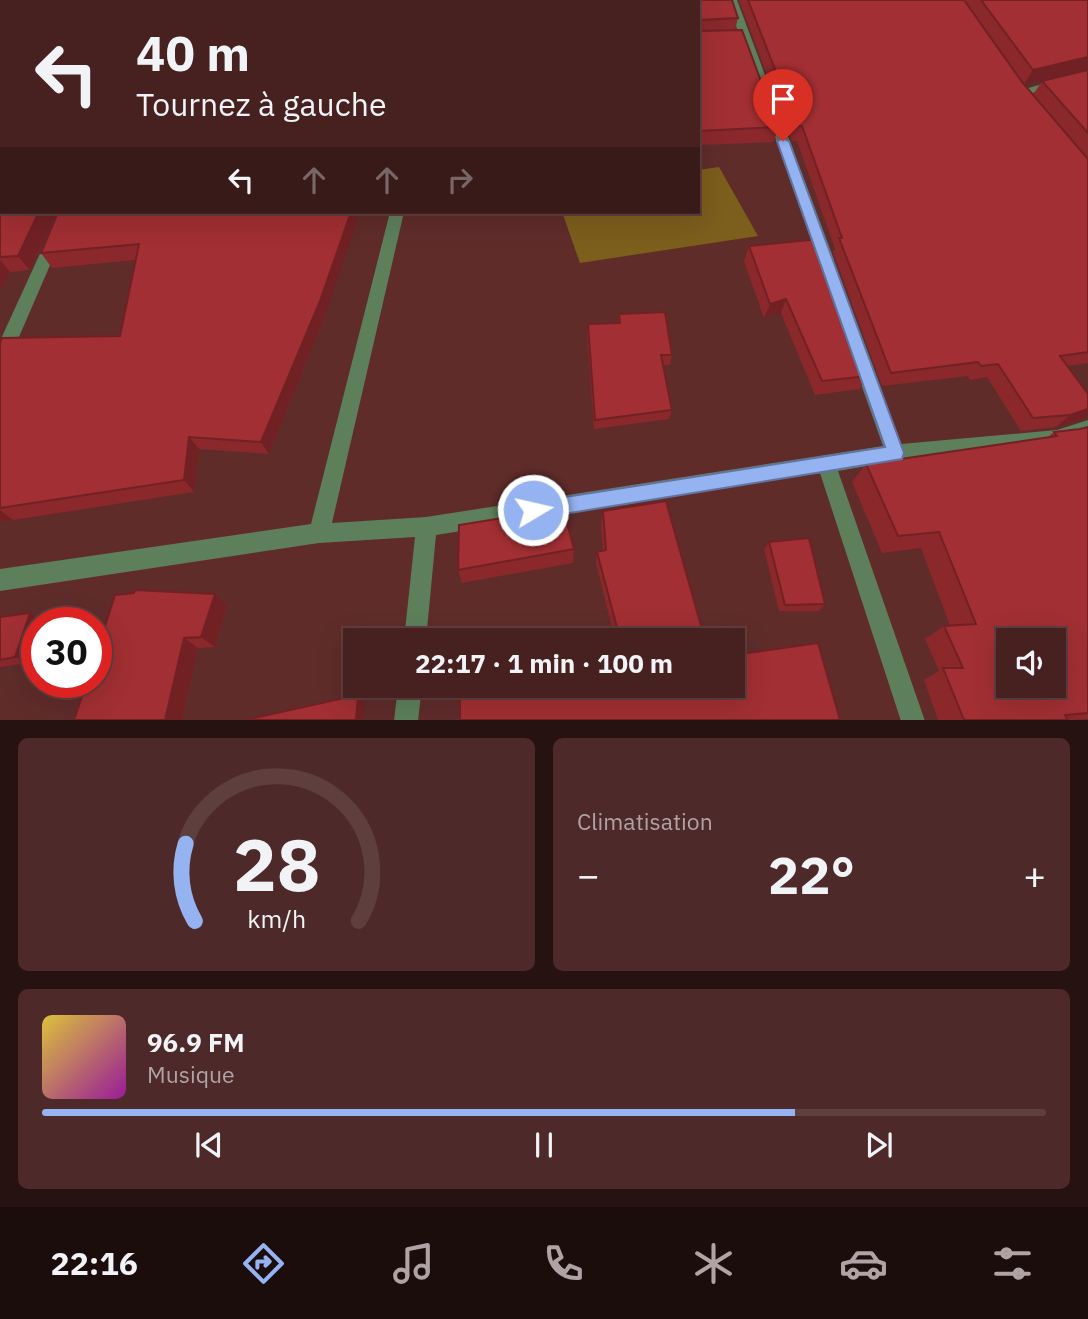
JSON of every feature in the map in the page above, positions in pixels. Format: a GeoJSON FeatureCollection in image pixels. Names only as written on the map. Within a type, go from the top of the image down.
{"type":"FeatureCollection","features":[{"type":"Feature","properties":{"kind":"street"},"geometry":{"type":"LineString","coordinates":[[732,0],[740,38],[830,271]]}},
{"type":"Feature","properties":{"kind":"street"},"geometry":{"type":"LineString","coordinates":[[1012,80],[1025,97],[1088,75]]}},
{"type":"Feature","properties":{"kind":"street"},"geometry":{"type":"LineString","coordinates":[[0,360],[65,214]]}},
{"type":"Feature","properties":{"kind":"street"},"geometry":{"type":"LineString","coordinates":[[319,533],[397,214]]}},
{"type":"Feature","properties":{"kind":"street"},"geometry":{"type":"LineString","coordinates":[[853,337],[895,453]]}},
{"type":"Feature","properties":{"kind":"street"},"geometry":{"type":"LineString","coordinates":[[0,580],[319,533],[426,527],[895,453],[1057,438],[1088,428]]}},
{"type":"Feature","properties":{"kind":"street"},"geometry":{"type":"LineString","coordinates":[[827,463],[913,720]]}},
{"type":"Feature","properties":{"kind":"street"},"geometry":{"type":"LineString","coordinates":[[416,628],[426,527]]}},
{"type":"Feature","properties":{"kind":"street"},"geometry":{"type":"LineString","coordinates":[[406,720],[409,698]]}},
{"type":"Feature","properties":{"kind":"shaded area"},"geometry":{"type":"Polygon","coordinates":[[[719,167],[758,236],[580,263],[563,214],[700,214],[700,170],[719,167]]]}},
{"type":"Feature","properties":{"kind":"building"},"geometry":{"type":"Polygon","coordinates":[[[700,0],[732,0],[738,18],[700,20],[700,0]]]}},
{"type":"Feature","properties":{"kind":"building"},"geometry":{"type":"Polygon","coordinates":[[[748,0],[964,0],[1022,82],[1088,159],[1088,352],[1060,356],[1088,394],[1088,409],[1070,415],[1033,418],[998,364],[981,366],[978,362],[891,373],[839,238],[842,238],[802,126],[797,126],[748,0]]]}},
{"type":"Feature","properties":{"kind":"building"},"geometry":{"type":"Polygon","coordinates":[[[981,0],[1088,0],[1088,57],[1033,70],[981,0]]]}},
{"type":"Feature","properties":{"kind":"building"},"geometry":{"type":"Polygon","coordinates":[[[700,30],[742,30],[778,127],[700,131],[700,30]]]}},
{"type":"Feature","properties":{"kind":"building"},"geometry":{"type":"Polygon","coordinates":[[[1088,70],[1088,133],[1042,81],[1088,70]]]}},
{"type":"Feature","properties":{"kind":"building"},"geometry":{"type":"Polygon","coordinates":[[[0,214],[38,214],[18,256],[0,257],[0,214]]]}},
{"type":"Feature","properties":{"kind":"building"},"geometry":{"type":"Polygon","coordinates":[[[57,214],[350,214],[320,301],[261,442],[189,437],[184,480],[0,508],[2,338],[120,336],[139,244],[41,253],[57,214]]]}},
{"type":"Feature","properties":{"kind":"building"},"geometry":{"type":"Polygon","coordinates":[[[819,239],[868,376],[822,381],[786,299],[770,304],[749,246],[819,239]]]}},
{"type":"Feature","properties":{"kind":"building"},"geometry":{"type":"Polygon","coordinates":[[[665,312],[672,355],[661,355],[672,410],[595,420],[588,324],[620,323],[619,314],[665,312]]]}},
{"type":"Feature","properties":{"kind":"building"},"geometry":{"type":"Polygon","coordinates":[[[1088,427],[1088,713],[1065,715],[1068,720],[964,720],[943,668],[963,668],[944,626],[976,624],[939,532],[898,536],[866,464],[1057,436],[1054,432],[1088,427]]]}},
{"type":"Feature","properties":{"kind":"building"},"geometry":{"type":"Polygon","coordinates":[[[666,501],[702,628],[617,628],[597,552],[606,550],[603,511],[666,501]]]}},
{"type":"Feature","properties":{"kind":"building"},"geometry":{"type":"Polygon","coordinates":[[[563,508],[574,549],[458,570],[459,525],[563,508]]]}},
{"type":"Feature","properties":{"kind":"building"},"geometry":{"type":"Polygon","coordinates":[[[809,538],[825,604],[785,605],[769,542],[809,538]]]}},
{"type":"Feature","properties":{"kind":"building"},"geometry":{"type":"Polygon","coordinates":[[[135,590],[215,594],[201,637],[184,638],[165,720],[74,720],[82,698],[112,698],[111,607],[115,595],[134,593],[135,590]]]}},
{"type":"Feature","properties":{"kind":"building"},"geometry":{"type":"Polygon","coordinates":[[[21,614],[21,639],[15,657],[0,660],[0,617],[21,614]]]}},
{"type":"Feature","properties":{"kind":"building"},"geometry":{"type":"Polygon","coordinates":[[[818,643],[840,720],[460,720],[460,698],[745,698],[745,653],[818,643]]]}},
{"type":"Feature","properties":{"kind":"building"},"geometry":{"type":"Polygon","coordinates":[[[344,698],[358,698],[356,720],[245,720],[344,698]]]}},
{"type":"Feature","properties":{"kind":"route"},"geometry":{"type":"LineString","coordinates":[[533,510],[895,453],[783,141]]}}]}
